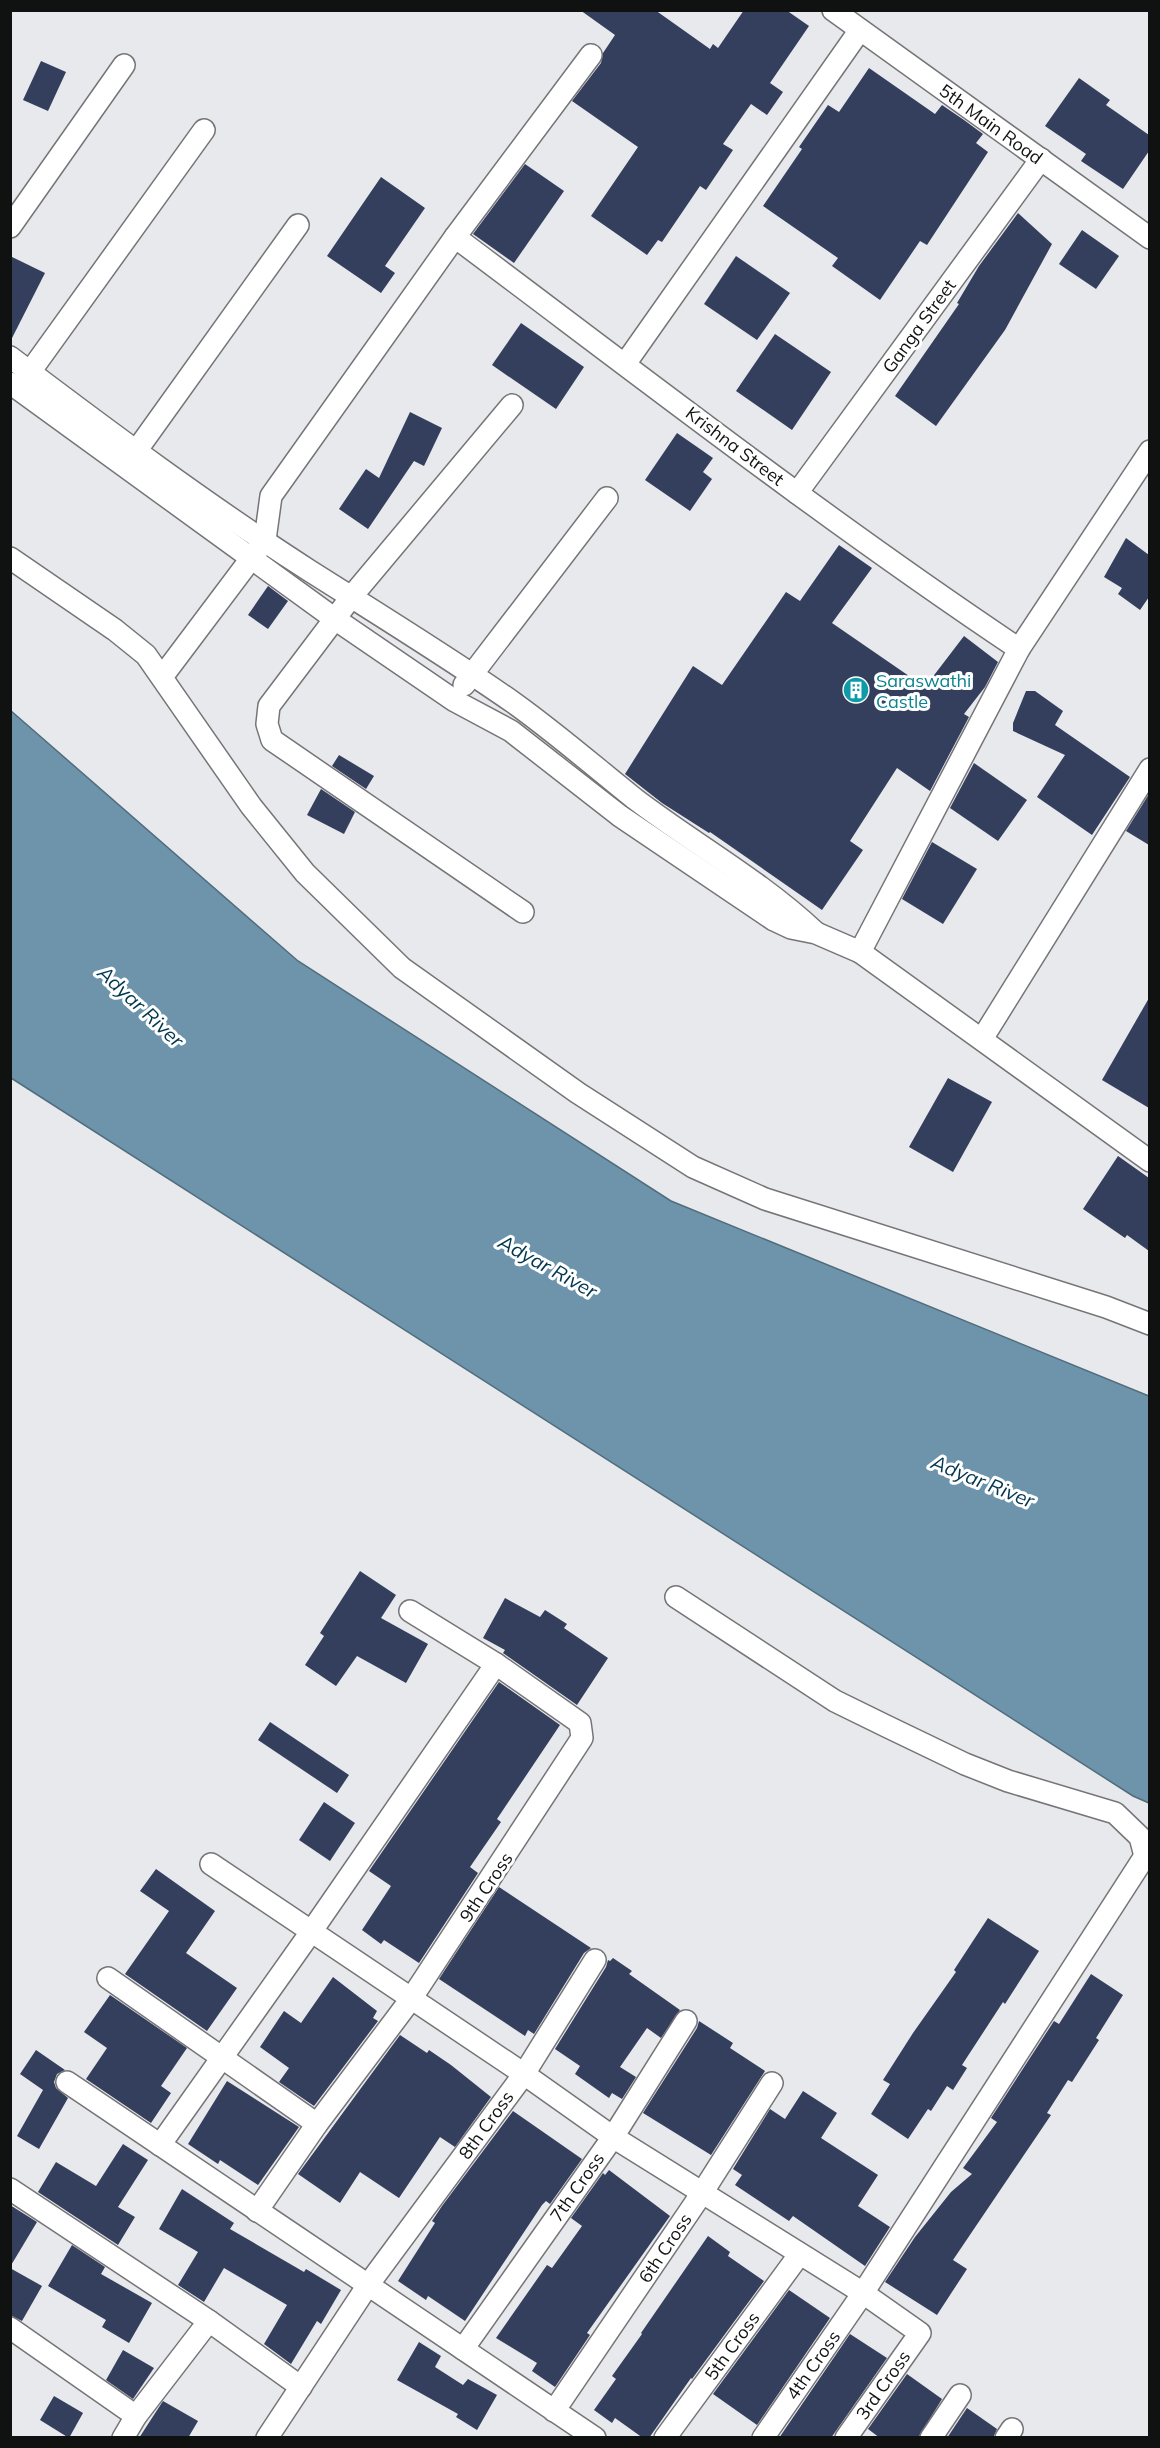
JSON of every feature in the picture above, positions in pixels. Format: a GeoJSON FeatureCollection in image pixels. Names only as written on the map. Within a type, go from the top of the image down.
{"type":"FeatureCollection","features":[{"type":"Feature","properties":{"kind":"street","name":"5th Main Road"},"geometry":{"type":"LineString","coordinates":[[833,10],[1149,238]]}},
{"type":"Feature","properties":{"kind":"street"},"geometry":{"type":"LineString","coordinates":[[625,364],[860,30]]}},
{"type":"Feature","properties":{"kind":"street"},"geometry":{"type":"LineString","coordinates":[[162,677],[265,540],[271,496],[455,237],[591,55]]}},
{"type":"Feature","properties":{"kind":"street"},"geometry":{"type":"LineString","coordinates":[[10,227],[124,65]]}},
{"type":"Feature","properties":{"kind":"street"},"geometry":{"type":"LineString","coordinates":[[19,381],[204,130]]}},
{"type":"Feature","properties":{"kind":"street","name":"Ganga Street"},"geometry":{"type":"LineString","coordinates":[[797,493],[1041,159]]}},
{"type":"Feature","properties":{"kind":"street"},"geometry":{"type":"LineString","coordinates":[[131,458],[298,225]]}},
{"type":"Feature","properties":{"kind":"street","name":"Krishna Street"},"geometry":{"type":"LineString","coordinates":[[455,237],[797,493],[946,600],[1020,649]]}},
{"type":"Feature","properties":{"kind":"street"},"geometry":{"type":"LineString","coordinates":[[10,357],[19,381],[131,458],[352,596],[542,724],[635,799],[763,889],[796,914],[816,933]]}},
{"type":"Feature","properties":{"kind":"street"},"geometry":{"type":"LineString","coordinates":[[512,405],[352,596],[269,706],[267,724],[272,740],[523,912]]}},
{"type":"Feature","properties":{"kind":"street"},"geometry":{"type":"LineString","coordinates":[[860,952],[1020,649],[1149,451]]}},
{"type":"Feature","properties":{"kind":"street"},"geometry":{"type":"LineString","coordinates":[[131,458],[252,559],[455,701],[511,731],[620,816],[774,920],[791,928],[816,933],[860,952],[1149,1161]]}},
{"type":"Feature","properties":{"kind":"street"},"geometry":{"type":"LineString","coordinates":[[455,701],[470,675],[607,498]]}},
{"type":"Feature","properties":{"kind":"street"},"geometry":{"type":"LineString","coordinates":[[10,558],[115,630],[146,655],[251,806],[305,873],[402,968],[578,1094],[693,1167],[765,1199],[1106,1307],[1149,1324]]}},
{"type":"Feature","properties":{"kind":"street"},"geometry":{"type":"LineString","coordinates":[[982,1039],[1149,769]]}},
{"type":"Feature","properties":{"kind":"street"},"geometry":{"type":"LineString","coordinates":[[620,816],[635,799]]}},
{"type":"Feature","properties":{"kind":"street","name":"4th Cross"},"geometry":{"type":"LineString","coordinates":[[676,1597],[835,1701],[964,1764],[1008,1781],[1115,1813],[1140,1838],[1145,1857],[863,2293],[763,2438]]}},
{"type":"Feature","properties":{"kind":"street","name":"9th Cross"},"geometry":{"type":"LineString","coordinates":[[257,2211],[317,2124],[411,1999],[582,1738],[580,1723],[496,1664],[410,1611]]}},
{"type":"Feature","properties":{"kind":"street"},"geometry":{"type":"LineString","coordinates":[[160,2145],[311,1932],[496,1664]]}},
{"type":"Feature","properties":{"kind":"street"},"geometry":{"type":"LineString","coordinates":[[211,1863],[524,2074],[613,2137],[863,2293]]}},
{"type":"Feature","properties":{"kind":"street","name":"8th Cross"},"geometry":{"type":"LineString","coordinates":[[267,2438],[368,2285],[524,2074],[595,1960]]}},
{"type":"Feature","properties":{"kind":"street"},"geometry":{"type":"LineString","coordinates":[[108,1978],[317,2124]]}},
{"type":"Feature","properties":{"kind":"street","name":"7th Cross"},"geometry":{"type":"LineString","coordinates":[[463,2349],[613,2137],[686,2021]]}},
{"type":"Feature","properties":{"kind":"street"},"geometry":{"type":"LineString","coordinates":[[67,2082],[595,2438]]}},
{"type":"Feature","properties":{"kind":"street","name":"6th Cross"},"geometry":{"type":"LineString","coordinates":[[554,2411],[702,2193],[772,2083]]}},
{"type":"Feature","properties":{"kind":"street"},"geometry":{"type":"LineString","coordinates":[[10,2189],[209,2321],[301,2387]]}},
{"type":"Feature","properties":{"kind":"street","name":"5th Cross"},"geometry":{"type":"LineString","coordinates":[[665,2438],[799,2254]]}},
{"type":"Feature","properties":{"kind":"street","name":"3rd Cross"},"geometry":{"type":"LineString","coordinates":[[846,2438],[920,2333],[863,2293]]}},
{"type":"Feature","properties":{"kind":"street"},"geometry":{"type":"LineString","coordinates":[[123,2438],[136,2416],[209,2321]]}},
{"type":"Feature","properties":{"kind":"street"},"geometry":{"type":"LineString","coordinates":[[10,2328],[136,2416]]}},
{"type":"Feature","properties":{"kind":"street"},"geometry":{"type":"LineString","coordinates":[[931,2438],[960,2395]]}},
{"type":"Feature","properties":{"kind":"water","name":"Adyar River"},"geometry":{"type":"Polygon","coordinates":[[[10,710],[298,961],[671,1201],[1149,1396],[1149,1803],[1133,1796],[11,1078],[10,710]]]}},
{"type":"Feature","properties":{"kind":"building"},"geometry":{"type":"Polygon","coordinates":[[[580,10],[655,10],[710,49],[713,44],[718,48],[744,10],[786,10],[809,26],[770,83],[783,92],[767,115],[751,104],[723,144],[733,150],[706,190],[700,186],[662,242],[658,240],[647,255],[591,216],[638,147],[572,101],[601,63],[603,53],[615,35],[580,10]]]}},
{"type":"Feature","properties":{"kind":"building"},"geometry":{"type":"Polygon","coordinates":[[[41,61],[66,72],[48,111],[23,100],[41,61]]]}},
{"type":"Feature","properties":{"kind":"building"},"geometry":{"type":"Polygon","coordinates":[[[869,68],[935,114],[942,105],[964,120],[983,134],[976,143],[988,152],[927,245],[920,241],[880,300],[832,266],[838,258],[763,206],[802,149],[799,147],[828,105],[839,112],[869,68]]]}},
{"type":"Feature","properties":{"kind":"building"},"geometry":{"type":"Polygon","coordinates":[[[1079,78],[1110,100],[1106,105],[1149,135],[1149,151],[1123,189],[1081,161],[1086,154],[1045,126],[1079,78]]]}},
{"type":"Feature","properties":{"kind":"building"},"geometry":{"type":"Polygon","coordinates":[[[525,164],[564,191],[514,263],[473,234],[525,164]]]}},
{"type":"Feature","properties":{"kind":"building"},"geometry":{"type":"Polygon","coordinates":[[[381,177],[425,208],[385,266],[395,273],[381,293],[327,256],[381,177]]]}},
{"type":"Feature","properties":{"kind":"building"},"geometry":{"type":"Polygon","coordinates":[[[1018,213],[1052,244],[1005,330],[936,426],[895,396],[959,304],[957,303],[979,266],[1018,213]]]}},
{"type":"Feature","properties":{"kind":"building"},"geometry":{"type":"Polygon","coordinates":[[[1082,230],[1119,256],[1096,289],[1059,264],[1082,230]]]}},
{"type":"Feature","properties":{"kind":"building"},"geometry":{"type":"Polygon","coordinates":[[[10,256],[45,273],[10,342],[10,256]]]}},
{"type":"Feature","properties":{"kind":"building"},"geometry":{"type":"Polygon","coordinates":[[[736,256],[790,293],[757,340],[704,304],[736,256]]]}},
{"type":"Feature","properties":{"kind":"building"},"geometry":{"type":"Polygon","coordinates":[[[521,323],[584,367],[556,409],[492,365],[521,323]]]}},
{"type":"Feature","properties":{"kind":"building"},"geometry":{"type":"Polygon","coordinates":[[[775,334],[831,372],[792,430],[736,391],[775,334]]]}},
{"type":"Feature","properties":{"kind":"building"},"geometry":{"type":"Polygon","coordinates":[[[410,412],[442,428],[424,466],[414,461],[368,529],[339,509],[366,469],[379,478],[410,412]]]}},
{"type":"Feature","properties":{"kind":"building"},"geometry":{"type":"Polygon","coordinates":[[[677,433],[713,458],[703,472],[712,479],[690,511],[645,480],[677,433]]]}},
{"type":"Feature","properties":{"kind":"building"},"geometry":{"type":"Polygon","coordinates":[[[1126,538],[1149,555],[1149,597],[1140,610],[1118,594],[1122,588],[1104,577],[1126,538]]]}},
{"type":"Feature","properties":{"kind":"building"},"geometry":{"type":"Polygon","coordinates":[[[839,545],[872,568],[832,623],[925,687],[964,636],[998,662],[985,687],[964,714],[969,717],[930,791],[897,768],[850,841],[863,850],[822,910],[710,832],[662,803],[625,774],[693,666],[722,685],[786,592],[800,601],[839,545]]]}},
{"type":"Feature","properties":{"kind":"building"},"geometry":{"type":"Polygon","coordinates":[[[268,586],[288,601],[268,629],[248,615],[268,586]]]}},
{"type":"Feature","properties":{"kind":"building"},"geometry":{"type":"Polygon","coordinates":[[[1026,691],[1035,691],[1063,711],[1055,725],[1130,777],[1092,835],[1037,797],[1065,755],[1013,731],[1013,723],[1026,691]]]}},
{"type":"Feature","properties":{"kind":"building"},"geometry":{"type":"Polygon","coordinates":[[[339,755],[374,776],[366,789],[332,766],[339,755]]]}},
{"type":"Feature","properties":{"kind":"building"},"geometry":{"type":"Polygon","coordinates":[[[974,763],[1027,800],[998,841],[950,808],[974,763]]]}},
{"type":"Feature","properties":{"kind":"building"},"geometry":{"type":"Polygon","coordinates":[[[321,789],[355,812],[344,834],[307,815],[321,789]]]}},
{"type":"Feature","properties":{"kind":"building"},"geometry":{"type":"Polygon","coordinates":[[[1149,794],[1149,845],[1126,831],[1149,794]]]}},
{"type":"Feature","properties":{"kind":"building"},"geometry":{"type":"Polygon","coordinates":[[[932,842],[977,869],[943,924],[902,899],[932,842]]]}},
{"type":"Feature","properties":{"kind":"building"},"geometry":{"type":"Polygon","coordinates":[[[1149,998],[1149,1108],[1102,1080],[1149,998]]]}},
{"type":"Feature","properties":{"kind":"building"},"geometry":{"type":"Polygon","coordinates":[[[948,1078],[992,1102],[953,1172],[909,1147],[948,1078]]]}},
{"type":"Feature","properties":{"kind":"building"},"geometry":{"type":"Polygon","coordinates":[[[1118,1156],[1149,1178],[1149,1251],[1127,1235],[1125,1238],[1083,1209],[1118,1156]]]}},
{"type":"Feature","properties":{"kind":"building"},"geometry":{"type":"Polygon","coordinates":[[[360,1571],[396,1595],[381,1618],[428,1644],[406,1683],[357,1656],[336,1686],[305,1665],[324,1636],[320,1633],[360,1571]]]}},
{"type":"Feature","properties":{"kind":"building"},"geometry":{"type":"Polygon","coordinates":[[[505,1598],[540,1617],[545,1610],[567,1624],[564,1628],[608,1658],[577,1705],[503,1653],[505,1650],[483,1638],[505,1598]]]}},
{"type":"Feature","properties":{"kind":"building"},"geometry":{"type":"Polygon","coordinates":[[[499,1682],[560,1725],[497,1819],[501,1822],[470,1867],[478,1873],[419,1963],[384,1940],[381,1944],[362,1930],[391,1886],[369,1871],[499,1682]]]}},
{"type":"Feature","properties":{"kind":"building"},"geometry":{"type":"Polygon","coordinates":[[[270,1722],[349,1775],[337,1793],[258,1740],[270,1722]]]}},
{"type":"Feature","properties":{"kind":"building"},"geometry":{"type":"Polygon","coordinates":[[[324,1802],[355,1823],[330,1861],[299,1840],[324,1802]]]}},
{"type":"Feature","properties":{"kind":"building"},"geometry":{"type":"Polygon","coordinates":[[[156,1869],[215,1911],[186,1953],[237,1988],[207,2031],[125,1974],[169,1911],[140,1891],[156,1869]]]}},
{"type":"Feature","properties":{"kind":"building"},"geometry":{"type":"Polygon","coordinates":[[[499,1887],[591,1948],[584,1953],[534,2034],[528,2030],[525,2036],[439,1979],[499,1887]]]}},
{"type":"Feature","properties":{"kind":"building"},"geometry":{"type":"Polygon","coordinates":[[[988,1918],[1039,1951],[962,2065],[967,2068],[953,2090],[947,2086],[931,2111],[928,2109],[908,2139],[871,2114],[890,2084],[883,2080],[956,1972],[954,1970],[988,1918]]]}},
{"type":"Feature","properties":{"kind":"building"},"geometry":{"type":"Polygon","coordinates":[[[613,1958],[632,1971],[629,1974],[680,2010],[661,2038],[647,2028],[620,2067],[636,2077],[622,2099],[612,2093],[609,2098],[575,2074],[580,2066],[555,2049],[606,1967],[608,1960],[613,1958]]]}},
{"type":"Feature","properties":{"kind":"building"},"geometry":{"type":"Polygon","coordinates":[[[1091,1974],[1123,1995],[1096,2038],[1099,2040],[1072,2082],[1068,2080],[1047,2113],[1051,2115],[953,2260],[967,2269],[937,2315],[885,2282],[915,2237],[951,2192],[972,2174],[963,2168],[997,2122],[991,2118],[1054,2021],[1059,2024],[1091,1974]]]}},
{"type":"Feature","properties":{"kind":"building"},"geometry":{"type":"Polygon","coordinates":[[[333,1977],[377,2011],[373,2018],[378,2021],[314,2106],[279,2082],[289,2068],[260,2047],[284,2011],[301,2023],[333,1977]]]}},
{"type":"Feature","properties":{"kind":"building"},"geometry":{"type":"Polygon","coordinates":[[[110,1995],[187,2048],[161,2086],[171,2093],[151,2123],[86,2079],[107,2048],[84,2032],[110,1995]]]}},
{"type":"Feature","properties":{"kind":"building"},"geometry":{"type":"Polygon","coordinates":[[[699,2021],[733,2043],[730,2048],[765,2071],[711,2155],[643,2113],[697,2028],[699,2021]]]}},
{"type":"Feature","properties":{"kind":"building"},"geometry":{"type":"Polygon","coordinates":[[[400,2035],[427,2053],[429,2050],[491,2097],[455,2147],[440,2137],[399,2198],[360,2172],[340,2203],[298,2174],[400,2035]]]}},
{"type":"Feature","properties":{"kind":"building"},"geometry":{"type":"Polygon","coordinates":[[[36,2050],[65,2070],[57,2074],[54,2082],[56,2088],[68,2098],[39,2149],[17,2136],[43,2090],[20,2074],[36,2050]]]}},
{"type":"Feature","properties":{"kind":"building"},"geometry":{"type":"Polygon","coordinates":[[[227,2081],[299,2127],[258,2185],[220,2160],[218,2164],[188,2144],[227,2081]]]}},
{"type":"Feature","properties":{"kind":"building"},"geometry":{"type":"Polygon","coordinates":[[[803,2091],[837,2113],[821,2138],[878,2175],[858,2206],[890,2227],[865,2266],[793,2216],[789,2221],[735,2185],[742,2175],[733,2169],[770,2109],[785,2119],[803,2091]]]}},
{"type":"Feature","properties":{"kind":"building"},"geometry":{"type":"Polygon","coordinates":[[[513,2111],[582,2159],[550,2204],[546,2201],[542,2205],[465,2321],[428,2296],[426,2300],[398,2281],[435,2223],[432,2221],[442,2206],[513,2111]]]}},
{"type":"Feature","properties":{"kind":"building"},"geometry":{"type":"Polygon","coordinates":[[[123,2144],[148,2160],[118,2207],[135,2217],[118,2245],[38,2192],[56,2162],[96,2186],[123,2144]]]}},
{"type":"Feature","properties":{"kind":"building"},"geometry":{"type":"Polygon","coordinates":[[[609,2170],[670,2216],[587,2333],[590,2335],[555,2387],[532,2371],[537,2363],[496,2338],[547,2265],[552,2268],[582,2226],[571,2218],[603,2173],[605,2175],[609,2170]]]}},
{"type":"Feature","properties":{"kind":"building"},"geometry":{"type":"Polygon","coordinates":[[[182,2189],[234,2223],[230,2229],[304,2272],[306,2269],[341,2290],[321,2324],[317,2321],[291,2364],[264,2344],[287,2305],[224,2268],[204,2302],[178,2285],[198,2252],[159,2229],[182,2189]]]}},
{"type":"Feature","properties":{"kind":"building"},"geometry":{"type":"Polygon","coordinates":[[[10,2205],[37,2222],[10,2267],[10,2205]]]}},
{"type":"Feature","properties":{"kind":"building"},"geometry":{"type":"Polygon","coordinates":[[[708,2236],[730,2252],[728,2256],[764,2281],[649,2438],[643,2438],[615,2418],[612,2423],[594,2410],[616,2379],[612,2376],[708,2236]]]}},
{"type":"Feature","properties":{"kind":"building"},"geometry":{"type":"Polygon","coordinates":[[[72,2245],[105,2267],[101,2274],[152,2303],[129,2343],[102,2327],[106,2320],[48,2286],[72,2245]]]}},
{"type":"Feature","properties":{"kind":"building"},"geometry":{"type":"Polygon","coordinates":[[[10,2268],[42,2286],[22,2321],[10,2315],[10,2268]]]}},
{"type":"Feature","properties":{"kind":"building"},"geometry":{"type":"Polygon","coordinates":[[[789,2290],[830,2318],[757,2425],[713,2394],[789,2290]]]}},
{"type":"Feature","properties":{"kind":"building"},"geometry":{"type":"Polygon","coordinates":[[[850,2334],[887,2358],[831,2438],[779,2438],[850,2334]]]}},
{"type":"Feature","properties":{"kind":"building"},"geometry":{"type":"Polygon","coordinates":[[[419,2342],[441,2356],[435,2367],[463,2385],[468,2379],[497,2395],[477,2430],[456,2417],[458,2414],[397,2380],[419,2342]]]}},
{"type":"Feature","properties":{"kind":"building"},"geometry":{"type":"Polygon","coordinates":[[[123,2350],[154,2368],[133,2399],[106,2380],[123,2350]]]}},
{"type":"Feature","properties":{"kind":"building"},"geometry":{"type":"Polygon","coordinates":[[[907,2374],[942,2399],[918,2438],[880,2438],[868,2429],[907,2374]]]}},
{"type":"Feature","properties":{"kind":"building"},"geometry":{"type":"Polygon","coordinates":[[[54,2396],[83,2413],[69,2438],[40,2420],[54,2396]]]}},
{"type":"Feature","properties":{"kind":"building"},"geometry":{"type":"Polygon","coordinates":[[[163,2401],[198,2421],[188,2438],[139,2438],[163,2401]]]}},
{"type":"Feature","properties":{"kind":"building"},"geometry":{"type":"Polygon","coordinates":[[[967,2408],[997,2429],[993,2438],[947,2438],[967,2408]]]}},
{"type":"Feature","properties":{"kind":"place","name":"Saraswathi Castle"},"geometry":{"type":"Point","coordinates":[856,690]}}]}
